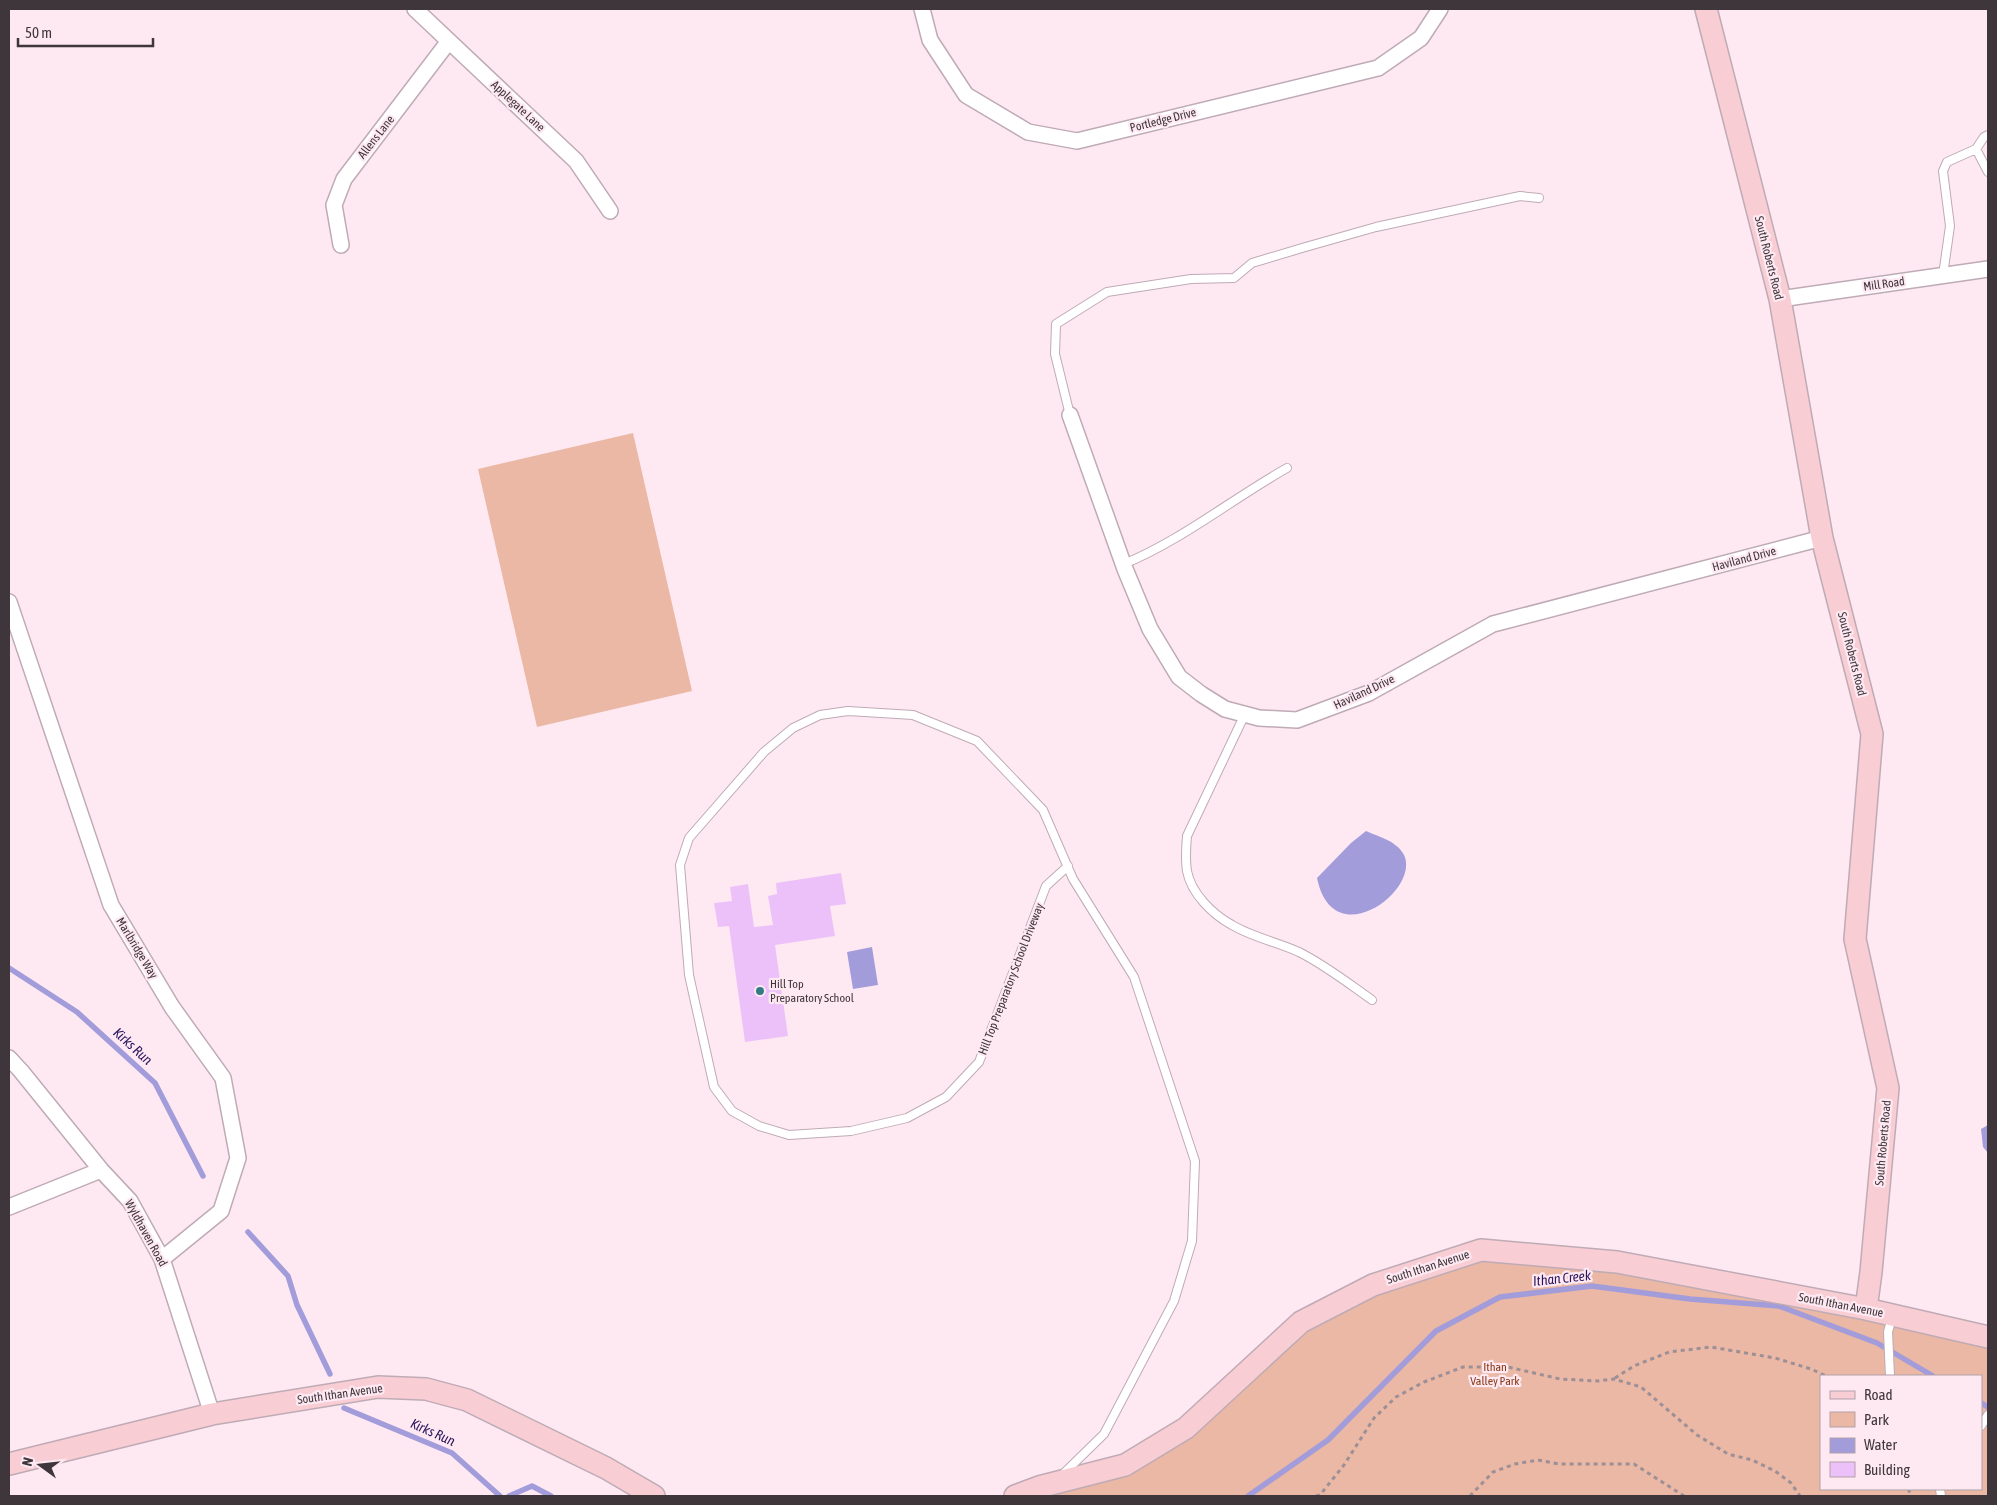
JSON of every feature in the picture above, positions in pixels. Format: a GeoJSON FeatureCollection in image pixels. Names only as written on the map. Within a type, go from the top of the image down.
{"type":"FeatureCollection","features":[{"type":"Feature","properties":{"kind":"street","name":"Applegate Lane"},"geometry":{"type":"LineString","coordinates":[[416,9],[576,161],[610,211]]}},
{"type":"Feature","properties":{"kind":"street","name":"Portledge Drive"},"geometry":{"type":"LineString","coordinates":[[922,9],[930,40],[966,95],[1028,132],[1076,141],[1378,68],[1421,38],[1440,9]]}},
{"type":"Feature","properties":{"kind":"street","name":"South Roberts Road"},"geometry":{"type":"LineString","coordinates":[[1706,9],[1780,299],[1822,538],[1872,734],[1856,939],[1888,1088],[1866,1309]]}},
{"type":"Feature","properties":{"kind":"street","name":"Allens Lane"},"geometry":{"type":"LineString","coordinates":[[341,245],[334,205],[344,179],[450,41]]}},
{"type":"Feature","properties":{"kind":"street","name":"Mill Road"},"geometry":{"type":"LineString","coordinates":[[1780,299],[1988,269]]}},
{"type":"Feature","properties":{"kind":"street","name":"Haviland Drive"},"geometry":{"type":"LineString","coordinates":[[1070,415],[1124,564],[1150,629],[1180,677],[1200,694],[1225,709],[1259,718],[1297,720],[1369,692],[1493,624],[1822,538]]}},
{"type":"Feature","properties":{"kind":"street","name":"Marlbridge Way"},"geometry":{"type":"LineString","coordinates":[[9,602],[111,905],[172,1007],[223,1078],[238,1158],[221,1211],[162,1259]]}},
{"type":"Feature","properties":{"kind":"street","name":"Wyldhaven Road"},"geometry":{"type":"LineString","coordinates":[[9,1058],[101,1170],[130,1201],[162,1259],[212,1414]]}},
{"type":"Feature","properties":{"kind":"street"},"geometry":{"type":"LineString","coordinates":[[9,1206],[101,1170]]}},
{"type":"Feature","properties":{"kind":"street","name":"South Ithan Avenue"},"geometry":{"type":"LineString","coordinates":[[1015,1496],[1054,1483],[1125,1465],[1186,1428],[1301,1322],[1373,1285],[1481,1250],[1617,1262],[1866,1309],[1890,1324],[1988,1337]]}},
{"type":"Feature","properties":{"kind":"street","name":"South Ithan Avenue"},"geometry":{"type":"LineString","coordinates":[[9,1464],[212,1414],[378,1387],[426,1388],[467,1400],[606,1468],[654,1496]]}},
{"type":"Feature","properties":{"kind":"lane"},"geometry":{"type":"LineString","coordinates":[[1943,276],[1950,226],[1942,171],[1947,162],[1976,149],[1984,137],[1988,135]]}},
{"type":"Feature","properties":{"kind":"lane"},"geometry":{"type":"LineString","coordinates":[[1976,149],[1988,172]]}},
{"type":"Feature","properties":{"kind":"lane"},"geometry":{"type":"LineString","coordinates":[[1070,415],[1055,354],[1056,324],[1107,292],[1191,279],[1234,278],[1252,263],[1376,227],[1520,196],[1539,198]]}},
{"type":"Feature","properties":{"kind":"lane"},"geometry":{"type":"LineString","coordinates":[[1124,564],[1147,554],[1197,524],[1248,489],[1286,468]]}},
{"type":"Feature","properties":{"kind":"lane","name":"Hill Top Preparatory School Driveway"},"geometry":{"type":"LineString","coordinates":[[1054,1483],[1104,1434],[1174,1301],[1192,1241],[1195,1161],[1134,977],[1073,879],[1068,866],[1044,810],[977,741],[913,715],[848,711],[820,715],[793,728],[764,752],[689,838],[680,865],[689,975],[714,1087],[732,1111],[759,1126],[788,1134],[851,1131],[907,1118],[946,1097],[979,1062],[1046,886],[1068,866]]}},
{"type":"Feature","properties":{"kind":"lane"},"geometry":{"type":"LineString","coordinates":[[1245,714],[1187,836],[1185,855],[1187,872],[1204,903],[1232,926],[1280,943],[1310,958],[1372,1000]]}},
{"type":"Feature","properties":{"kind":"lane"},"geometry":{"type":"LineString","coordinates":[[1890,1324],[1890,1375]]}},
{"type":"Feature","properties":{"kind":"path"},"geometry":{"type":"LineString","coordinates":[[1614,1379],[1634,1366],[1669,1352],[1711,1347],[1775,1358],[1823,1375]]}},
{"type":"Feature","properties":{"kind":"path"},"geometry":{"type":"LineString","coordinates":[[1316,1496],[1320,1495],[1344,1465],[1374,1418],[1396,1397],[1424,1382],[1463,1367],[1508,1367],[1560,1379],[1598,1381],[1614,1379],[1641,1387],[1697,1435],[1728,1454],[1752,1460],[1775,1471],[1791,1483],[1800,1496]]}},
{"type":"Feature","properties":{"kind":"path"},"geometry":{"type":"LineString","coordinates":[[1470,1496],[1493,1472],[1515,1464],[1538,1460],[1558,1464],[1634,1464],[1684,1496]]}},
{"type":"Feature","properties":{"kind":"green space"},"geometry":{"type":"Polygon","coordinates":[[[633,433],[692,691],[537,727],[478,469],[633,433]]]}},
{"type":"Feature","properties":{"kind":"green space","name":"Ithan Valley Park"},"geometry":{"type":"Polygon","coordinates":[[[1481,1250],[1617,1262],[1988,1337],[1988,1496],[1015,1496],[1125,1465],[1301,1322],[1481,1250]]]}},
{"type":"Feature","properties":{"kind":"water"},"geometry":{"type":"Polygon","coordinates":[[[1366,831],[1397,846],[1404,855],[1406,869],[1400,884],[1388,898],[1373,909],[1356,914],[1340,912],[1326,901],[1317,878],[1351,843],[1366,831]]]}},
{"type":"Feature","properties":{"kind":"water"},"geometry":{"type":"Polygon","coordinates":[[[872,947],[878,985],[853,989],[847,952],[872,947]]]}},
{"type":"Feature","properties":{"kind":"water"},"geometry":{"type":"Polygon","coordinates":[[[1988,1125],[1988,1153],[1983,1147],[1981,1129],[1988,1125]]]}},
{"type":"Feature","properties":{"kind":"building","name":"Hill Top Preparatory School"},"geometry":{"type":"Polygon","coordinates":[[[841,873],[846,904],[830,906],[835,936],[775,945],[788,1036],[745,1042],[729,926],[718,927],[714,903],[732,901],[730,887],[748,884],[754,927],[773,925],[768,896],[777,894],[776,883],[841,873]]]}},
{"type":"Feature","properties":{"kind":"waterway","name":"Kirks Run"},"geometry":{"type":"LineString","coordinates":[[9,968],[77,1012],[155,1083],[203,1176]]}},
{"type":"Feature","properties":{"kind":"waterway","name":"Kirks Run"},"geometry":{"type":"LineString","coordinates":[[248,1232],[288,1276],[297,1305],[330,1374]]}},
{"type":"Feature","properties":{"kind":"waterway","name":"Ithan Creek"},"geometry":{"type":"LineString","coordinates":[[1248,1496],[1328,1440],[1436,1331],[1500,1297],[1592,1286],[1690,1299],[1779,1306],[1877,1343],[1931,1375]]}},
{"type":"Feature","properties":{"kind":"waterway","name":"Ithan Creek"},"geometry":{"type":"LineString","coordinates":[[1982,1404],[1988,1407]]}},
{"type":"Feature","properties":{"kind":"waterway","name":"Kirks Run"},"geometry":{"type":"LineString","coordinates":[[344,1408],[452,1453],[500,1496]]}},
{"type":"Feature","properties":{"kind":"waterway","name":"Ithan Creek"},"geometry":{"type":"LineString","coordinates":[[509,1496],[532,1486],[551,1496]]}},
{"type":"Feature","properties":{"kind":"place","name":"Hill Top Preparatory School"},"geometry":{"type":"Point","coordinates":[760,991]}}]}
